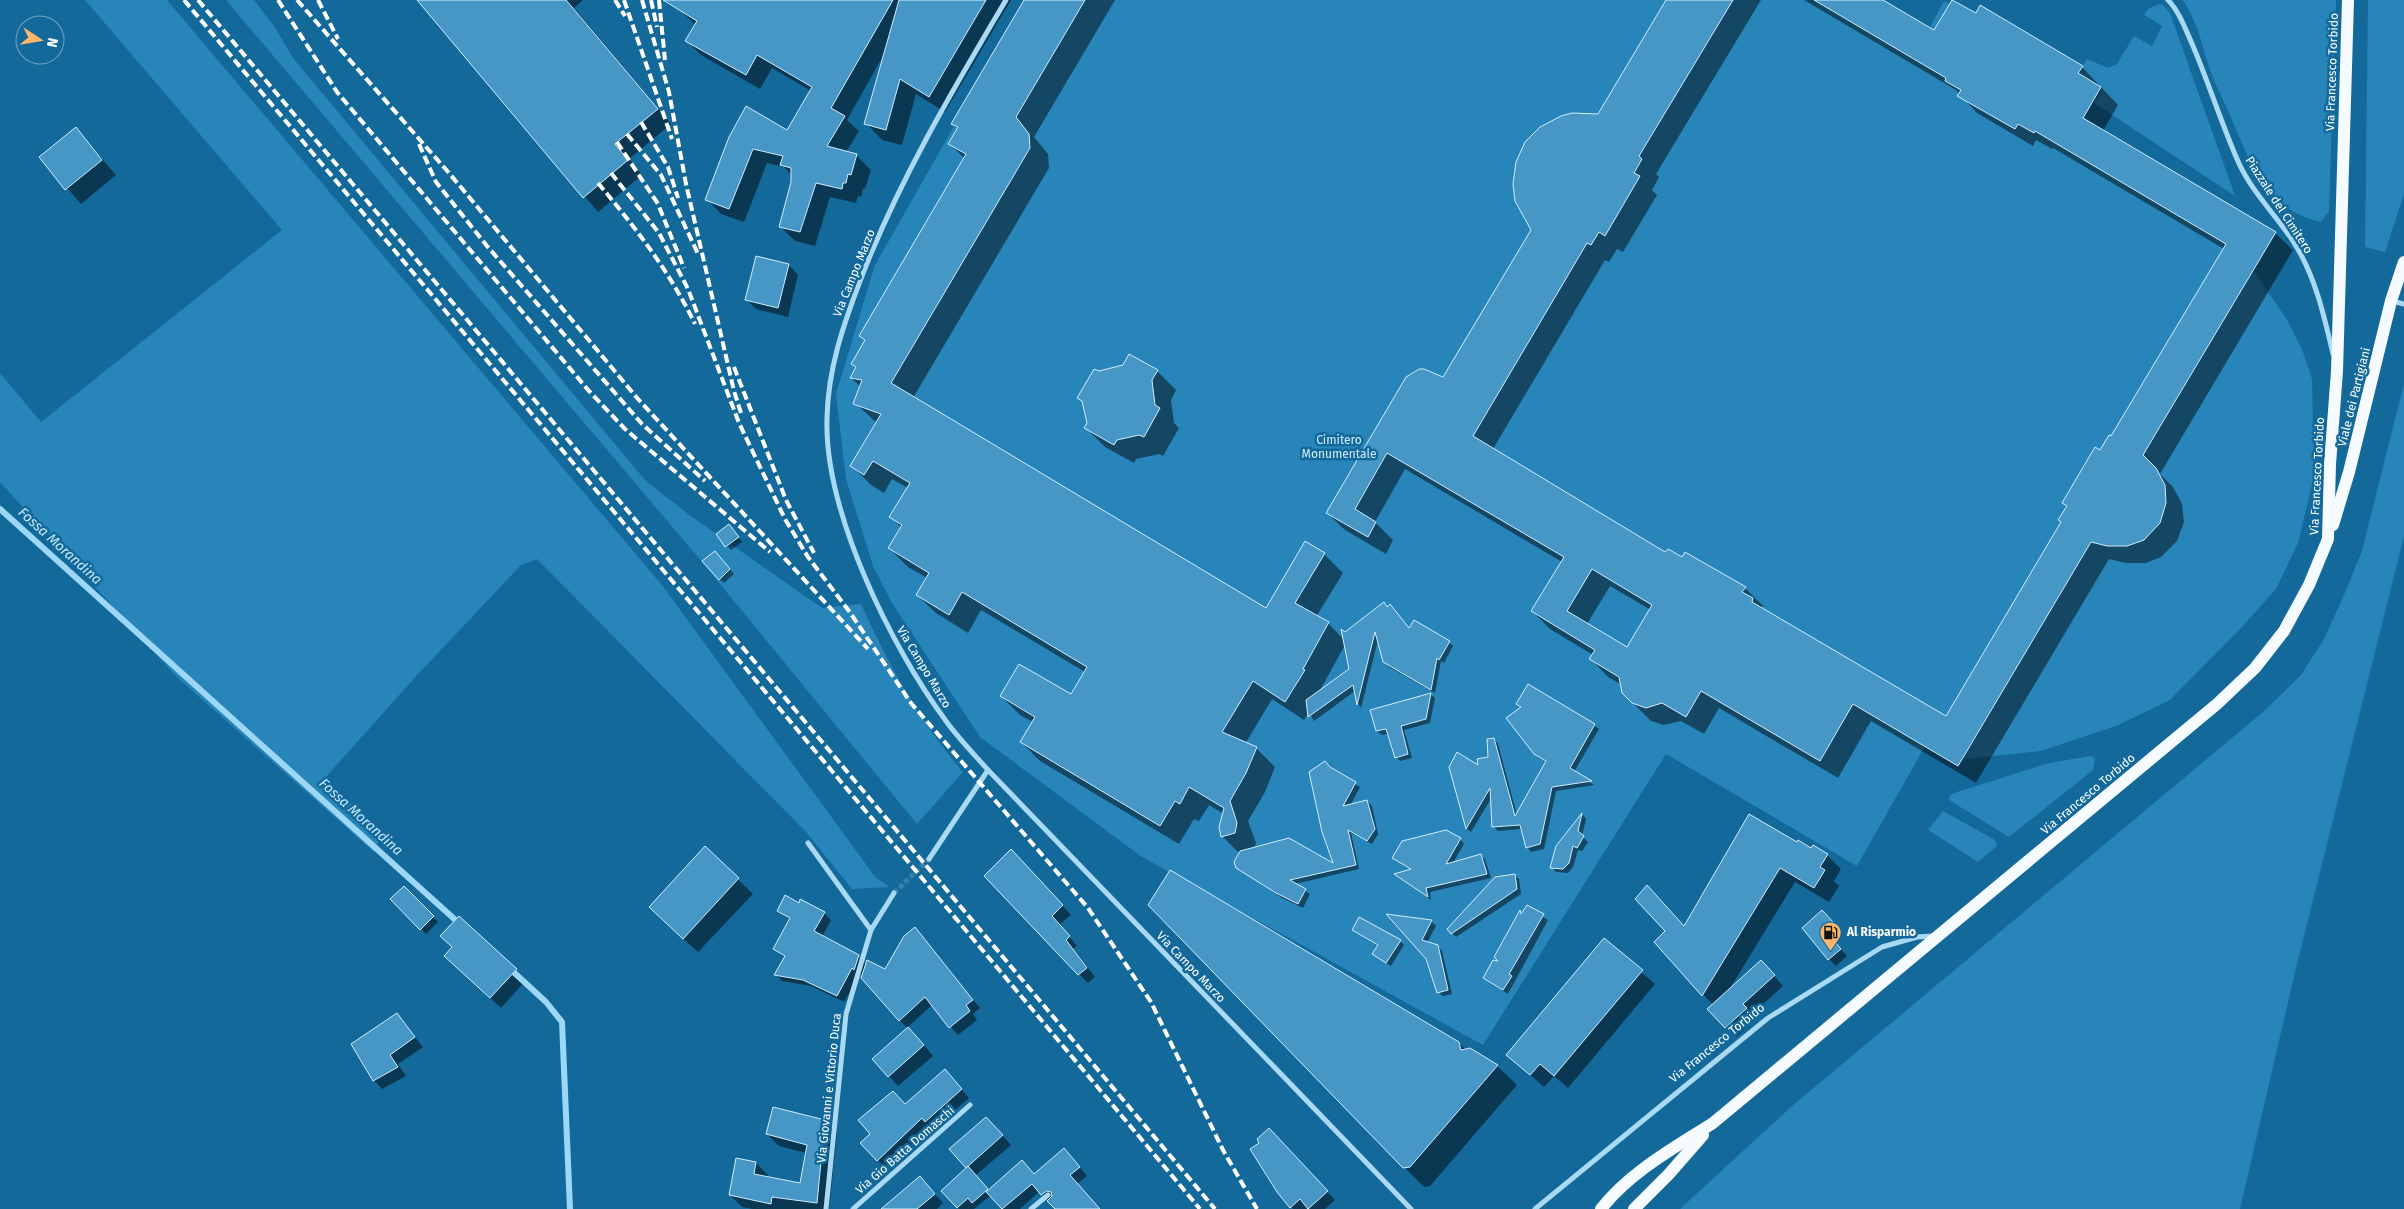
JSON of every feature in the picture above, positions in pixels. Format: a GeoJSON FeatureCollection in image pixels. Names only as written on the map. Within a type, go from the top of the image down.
{"type":"FeatureCollection","features":[{"type":"Feature","properties":{"kind":"main road","name":"Via Francesco Torbido"},"geometry":{"type":"LineString","coordinates":[[1601,1209],[1612,1195],[1652,1163],[1712,1123],[2217,704],[2255,668],[2284,631],[2309,585],[2328,539],[2330,464],[2337,372],[2348,0]]}},
{"type":"Feature","properties":{"kind":"main road","name":"Viale dei Partigiani"},"geometry":{"type":"LineString","coordinates":[[2328,539],[2398,303],[2403,269]]}},
{"type":"Feature","properties":{"kind":"main road","name":"Via Francesco Torbido"},"geometry":{"type":"LineString","coordinates":[[1634,1209],[1670,1174],[1712,1123]]}},
{"type":"Feature","properties":{"kind":"street","name":"Via Campo Marzo"},"geometry":{"type":"LineString","coordinates":[[1006,0],[931,128],[876,241],[840,334],[831,371],[827,418],[829,464],[843,517],[861,566],[891,633],[920,684],[946,722],[988,770],[1411,1209]]}},
{"type":"Feature","properties":{"kind":"street","name":"Piazzale del Cimitero"},"geometry":{"type":"LineString","coordinates":[[2168,0],[2184,26],[2212,90],[2238,161],[2256,192],[2293,242],[2308,268],[2321,303],[2337,372]]}},
{"type":"Feature","properties":{"kind":"street"},"geometry":{"type":"LineString","coordinates":[[929,858],[988,770]]}},
{"type":"Feature","properties":{"kind":"street"},"geometry":{"type":"LineString","coordinates":[[808,843],[871,930]]}},
{"type":"Feature","properties":{"kind":"street","name":"Via Giovanni e Vittorio Duca"},"geometry":{"type":"LineString","coordinates":[[828,1208],[846,1014],[871,930],[894,893]]}},
{"type":"Feature","properties":{"kind":"street","name":"Via Francesco Torbido"},"geometry":{"type":"LineString","coordinates":[[1535,1209],[1768,1018],[1882,947],[1917,937],[1936,936]]}},
{"type":"Feature","properties":{"kind":"street","name":"Via Gio Batta Domaschi"},"geometry":{"type":"LineString","coordinates":[[853,1209],[970,1106]]}},
{"type":"Feature","properties":{"kind":"street"},"geometry":{"type":"LineString","coordinates":[[1031,1209],[1048,1194]]}},
{"type":"Feature","properties":{"kind":"green space"},"geometry":{"type":"Polygon","coordinates":[[[85,0],[167,0],[662,585],[876,878],[890,887],[852,889],[806,832],[537,559],[521,565],[419,673],[324,779],[383,832],[374,852],[177,677],[0,482],[0,373],[41,422],[282,230],[85,0]]]}},
{"type":"Feature","properties":{"kind":"green space"},"geometry":{"type":"Polygon","coordinates":[[[226,0],[254,0],[274,26],[293,58],[645,480],[688,514],[822,608],[861,604],[906,692],[932,733],[963,772],[917,824],[697,556],[226,0]]]}},
{"type":"Feature","properties":{"kind":"green space","name":"Cimitero Monumentale"},"geometry":{"type":"Polygon","coordinates":[[[1026,0],[1871,0],[1927,33],[1944,1],[2099,92],[2082,121],[2270,236],[2253,270],[2286,318],[2302,349],[2312,379],[2314,476],[2298,543],[2276,589],[2240,629],[2170,700],[2116,726],[2041,751],[1965,759],[1928,741],[1857,866],[1666,754],[1483,1045],[1142,857],[980,737],[892,603],[873,566],[846,479],[836,394],[875,265],[1026,0]]]}},
{"type":"Feature","properties":{"kind":"green space"},"geometry":{"type":"Polygon","coordinates":[[[2183,0],[2336,0],[2329,211],[2321,222],[2302,216],[2287,207],[2274,197],[2264,184],[2247,154],[2214,80],[2196,25],[2183,0]]]}},
{"type":"Feature","properties":{"kind":"green space"},"geometry":{"type":"Polygon","coordinates":[[[2368,0],[2404,0],[2404,194],[2385,252],[2365,247],[2368,0]]]}},
{"type":"Feature","properties":{"kind":"green space"},"geometry":{"type":"Polygon","coordinates":[[[2159,4],[2163,5],[2170,13],[2235,196],[2094,103],[2103,88],[2078,73],[2087,59],[2108,68],[2117,64],[2134,36],[2152,46],[2162,26],[2144,15],[2148,9],[2159,4]]]}},
{"type":"Feature","properties":{"kind":"green space"},"geometry":{"type":"Polygon","coordinates":[[[2404,384],[2404,536],[2295,972],[2240,1209],[1680,1209],[1792,1106],[2264,711],[2301,675],[2324,639],[2362,551],[2404,384]]]}},
{"type":"Feature","properties":{"kind":"green space"},"geometry":{"type":"Polygon","coordinates":[[[2091,756],[2095,758],[2093,770],[2009,837],[1949,800],[1950,795],[1957,792],[2049,763],[2091,756]]]}},
{"type":"Feature","properties":{"kind":"green space"},"geometry":{"type":"Polygon","coordinates":[[[1943,811],[1995,840],[1997,846],[1978,862],[1928,830],[1943,811]]]}},
{"type":"Feature","properties":{"kind":"building"},"geometry":{"type":"Polygon","coordinates":[[[417,0],[566,0],[658,109],[615,144],[628,160],[583,198],[417,0]]]}},
{"type":"Feature","properties":{"kind":"building"},"geometry":{"type":"Polygon","coordinates":[[[663,0],[893,0],[831,108],[845,116],[827,146],[857,154],[851,175],[848,174],[842,189],[816,183],[800,232],[779,227],[791,182],[791,168],[780,165],[783,156],[753,149],[729,209],[705,200],[729,137],[746,106],[787,130],[812,87],[757,55],[746,75],[685,41],[697,21],[663,0]]]}},
{"type":"Feature","properties":{"kind":"building"},"geometry":{"type":"Polygon","coordinates":[[[899,0],[986,0],[929,97],[900,79],[886,130],[864,124],[899,0]]]}},
{"type":"Feature","properties":{"kind":"building"},"geometry":{"type":"Polygon","coordinates":[[[1024,0],[1085,0],[1016,117],[1029,134],[1030,148],[891,383],[1266,608],[1305,541],[1325,553],[1295,603],[1329,622],[1303,669],[1305,670],[1285,702],[1253,681],[1222,732],[1257,747],[1246,773],[1230,801],[1237,823],[1235,833],[1221,837],[1219,827],[1224,808],[1189,787],[1180,804],[1175,801],[1160,826],[1020,742],[1035,717],[1000,696],[1019,664],[1071,694],[1087,667],[962,592],[949,615],[916,595],[929,573],[888,548],[902,525],[889,517],[910,483],[873,461],[864,475],[850,466],[881,414],[853,404],[862,380],[850,378],[856,367],[851,364],[865,340],[859,336],[966,154],[948,144],[958,127],[951,124],[1024,0]]]}},
{"type":"Feature","properties":{"kind":"building"},"geometry":{"type":"Polygon","coordinates":[[[1666,0],[1733,0],[1639,156],[1642,159],[1634,173],[1640,176],[1605,236],[1599,232],[1591,245],[1587,243],[1473,436],[1665,552],[1668,549],[1682,557],[1685,552],[1746,587],[1742,592],[1753,598],[1752,602],[1946,716],[2061,522],[2058,520],[2067,506],[2062,503],[2095,447],[2100,450],[2109,435],[2111,436],[2226,244],[2035,131],[2034,133],[2018,124],[2015,129],[1957,96],[1961,90],[1945,81],[1946,78],[1814,0],[1883,0],[1934,30],[1952,0],[1976,13],[1980,5],[2083,66],[2078,73],[2101,87],[2083,118],[2276,232],[2143,455],[2156,468],[2165,485],[2166,503],[2160,523],[2144,540],[2127,546],[2107,546],[2091,542],[1958,766],[1853,704],[1820,761],[1701,691],[1686,717],[1662,703],[1646,708],[1632,703],[1622,693],[1619,677],[1589,659],[1595,650],[1531,611],[1564,557],[1387,453],[1355,509],[1376,522],[1368,537],[1326,513],[1406,377],[1419,369],[1424,369],[1443,377],[1531,230],[1515,201],[1513,184],[1516,162],[1525,142],[1540,127],[1561,116],[1572,113],[1598,114],[1666,0]],[[1592,569],[1567,611],[1627,647],[1652,605],[1592,569]]]}},
{"type":"Feature","properties":{"kind":"building"},"geometry":{"type":"Polygon","coordinates":[[[76,127],[102,160],[65,190],[39,157],[76,127]]]}},
{"type":"Feature","properties":{"kind":"building"},"geometry":{"type":"Polygon","coordinates":[[[756,256],[789,264],[778,308],[745,300],[756,256]]]}},
{"type":"Feature","properties":{"kind":"building"},"geometry":{"type":"Polygon","coordinates":[[[1129,354],[1158,370],[1152,380],[1155,405],[1160,408],[1144,437],[1139,435],[1117,440],[1114,445],[1084,428],[1087,423],[1082,401],[1077,398],[1094,369],[1099,371],[1123,365],[1129,354]]]}},
{"type":"Feature","properties":{"kind":"building"},"geometry":{"type":"Polygon","coordinates":[[[729,524],[739,537],[725,547],[716,534],[729,524]]]}},
{"type":"Feature","properties":{"kind":"building"},"geometry":{"type":"Polygon","coordinates":[[[715,551],[730,569],[719,580],[702,561],[715,551]]]}},
{"type":"Feature","properties":{"kind":"building"},"geometry":{"type":"Polygon","coordinates":[[[1384,602],[1387,607],[1390,604],[1409,628],[1414,620],[1450,641],[1439,660],[1437,658],[1431,690],[1383,662],[1375,632],[1357,705],[1353,685],[1308,717],[1306,700],[1349,669],[1341,629],[1345,632],[1384,602]]]}},
{"type":"Feature","properties":{"kind":"building"},"geometry":{"type":"Polygon","coordinates":[[[1528,684],[1595,724],[1570,768],[1592,781],[1552,787],[1540,844],[1526,848],[1520,825],[1492,827],[1490,788],[1466,829],[1449,767],[1457,752],[1478,765],[1477,759],[1488,757],[1487,739],[1494,738],[1515,816],[1546,761],[1534,754],[1506,718],[1521,707],[1516,704],[1528,684]]]}},
{"type":"Feature","properties":{"kind":"building"},"geometry":{"type":"Polygon","coordinates":[[[1431,693],[1426,719],[1401,726],[1408,754],[1395,758],[1386,729],[1376,731],[1370,710],[1431,693]]]}},
{"type":"Feature","properties":{"kind":"building"},"geometry":{"type":"Polygon","coordinates":[[[1325,761],[1330,767],[1356,782],[1343,806],[1367,800],[1375,829],[1367,841],[1348,830],[1356,865],[1290,880],[1306,889],[1298,904],[1276,893],[1236,868],[1234,862],[1240,851],[1289,838],[1333,863],[1322,832],[1309,772],[1325,761]]]}},
{"type":"Feature","properties":{"kind":"building"},"geometry":{"type":"Polygon","coordinates":[[[1582,813],[1578,831],[1584,836],[1577,848],[1573,846],[1569,863],[1563,869],[1550,868],[1556,846],[1582,813]]]}},
{"type":"Feature","properties":{"kind":"building"},"geometry":{"type":"Polygon","coordinates":[[[1749,814],[1797,842],[1798,840],[1811,848],[1813,845],[1828,854],[1820,867],[1825,870],[1814,888],[1780,868],[1702,996],[1654,942],[1665,931],[1635,899],[1647,885],[1684,926],[1749,814]]]}},
{"type":"Feature","properties":{"kind":"building"},"geometry":{"type":"Polygon","coordinates":[[[1446,830],[1461,838],[1446,864],[1481,854],[1487,874],[1426,888],[1428,897],[1394,874],[1411,869],[1392,858],[1402,841],[1446,830]]]}},
{"type":"Feature","properties":{"kind":"building"},"geometry":{"type":"Polygon","coordinates":[[[705,846],[739,878],[683,939],[649,907],[705,846]]]}},
{"type":"Feature","properties":{"kind":"building"},"geometry":{"type":"Polygon","coordinates":[[[1011,849],[1063,905],[1052,916],[1070,936],[1066,940],[1087,968],[1078,975],[984,876],[1011,849]]]}},
{"type":"Feature","properties":{"kind":"building"},"geometry":{"type":"Polygon","coordinates":[[[1170,870],[1459,1042],[1461,1050],[1470,1048],[1498,1065],[1410,1167],[1403,1168],[1148,905],[1170,870]]]}},
{"type":"Feature","properties":{"kind":"building"},"geometry":{"type":"Polygon","coordinates":[[[1515,874],[1517,889],[1451,934],[1447,929],[1495,877],[1515,874]]]}},
{"type":"Feature","properties":{"kind":"building"},"geometry":{"type":"Polygon","coordinates":[[[404,886],[434,916],[420,930],[390,899],[404,886]]]}},
{"type":"Feature","properties":{"kind":"building"},"geometry":{"type":"Polygon","coordinates":[[[785,895],[799,903],[800,899],[825,912],[814,931],[859,955],[854,970],[852,968],[837,996],[803,980],[774,975],[785,956],[773,949],[790,918],[777,911],[785,895]]]}},
{"type":"Feature","properties":{"kind":"building"},"geometry":{"type":"Polygon","coordinates":[[[1527,905],[1544,914],[1509,974],[1512,976],[1503,990],[1483,978],[1493,960],[1498,961],[1494,957],[1520,910],[1521,914],[1527,905]]]}},
{"type":"Feature","properties":{"kind":"building"},"geometry":{"type":"Polygon","coordinates":[[[1822,910],[1833,922],[1825,930],[1841,949],[1828,960],[1802,928],[1822,910]]]}},
{"type":"Feature","properties":{"kind":"building"},"geometry":{"type":"Polygon","coordinates":[[[1386,914],[1432,920],[1422,940],[1438,945],[1448,990],[1437,993],[1426,959],[1386,914]]]}},
{"type":"Feature","properties":{"kind":"building"},"geometry":{"type":"Polygon","coordinates":[[[459,916],[517,969],[490,998],[444,956],[452,947],[440,936],[459,916]]]}},
{"type":"Feature","properties":{"kind":"building"},"geometry":{"type":"Polygon","coordinates":[[[1359,917],[1401,940],[1386,963],[1372,954],[1378,945],[1352,930],[1359,917]]]}},
{"type":"Feature","properties":{"kind":"building"},"geometry":{"type":"Polygon","coordinates":[[[915,927],[973,1000],[966,1005],[970,1011],[949,1028],[925,997],[899,1021],[861,978],[867,960],[885,969],[904,936],[915,927]]]}},
{"type":"Feature","properties":{"kind":"building"},"geometry":{"type":"Polygon","coordinates":[[[1604,938],[1643,970],[1554,1076],[1540,1064],[1530,1075],[1506,1055],[1604,938]]]}},
{"type":"Feature","properties":{"kind":"building"},"geometry":{"type":"Polygon","coordinates":[[[1761,960],[1775,975],[1743,1004],[1747,1008],[1725,1028],[1707,1009],[1761,960]]]}},
{"type":"Feature","properties":{"kind":"building"},"geometry":{"type":"Polygon","coordinates":[[[397,1013],[415,1037],[390,1055],[398,1067],[373,1081],[351,1044],[397,1013]]]}},
{"type":"Feature","properties":{"kind":"building"},"geometry":{"type":"Polygon","coordinates":[[[908,1027],[924,1045],[888,1077],[872,1059],[908,1027]]]}},
{"type":"Feature","properties":{"kind":"building"},"geometry":{"type":"Polygon","coordinates":[[[945,1069],[962,1089],[925,1122],[922,1118],[877,1161],[860,1143],[870,1134],[858,1120],[893,1091],[905,1104],[945,1069]]]}},
{"type":"Feature","properties":{"kind":"building"},"geometry":{"type":"Polygon","coordinates":[[[773,1107],[825,1120],[817,1203],[772,1197],[771,1204],[729,1195],[736,1158],[756,1162],[754,1174],[800,1183],[807,1145],[766,1134],[773,1107]]]}},
{"type":"Feature","properties":{"kind":"building"},"geometry":{"type":"Polygon","coordinates":[[[986,1117],[1003,1135],[966,1168],[949,1149],[986,1117]]]}},
{"type":"Feature","properties":{"kind":"building"},"geometry":{"type":"Polygon","coordinates":[[[1269,1128],[1328,1191],[1308,1209],[1300,1199],[1290,1208],[1277,1192],[1250,1149],[1259,1143],[1257,1139],[1269,1128]]]}},
{"type":"Feature","properties":{"kind":"building"},"geometry":{"type":"Polygon","coordinates":[[[1064,1148],[1080,1167],[1070,1175],[1100,1209],[1055,1209],[1047,1201],[1052,1196],[1051,1192],[1047,1191],[1041,1195],[1032,1184],[1002,1209],[986,1192],[1022,1160],[1034,1174],[1064,1148]]]}},
{"type":"Feature","properties":{"kind":"building"},"geometry":{"type":"Polygon","coordinates":[[[968,1166],[988,1189],[972,1203],[968,1198],[957,1208],[941,1191],[968,1166]]]}},
{"type":"Feature","properties":{"kind":"building"},"geometry":{"type":"Polygon","coordinates":[[[920,1176],[935,1194],[917,1209],[881,1209],[920,1176]]]}},
{"type":"Feature","properties":{"kind":"waterway","name":"Fossa Morandina"},"geometry":{"type":"LineString","coordinates":[[0,509],[461,925]]}},
{"type":"Feature","properties":{"kind":"waterway","name":"Fossa Morandina"},"geometry":{"type":"LineString","coordinates":[[508,967],[546,1002],[562,1022],[570,1209]]}},
{"type":"Feature","properties":{"kind":"tunnel"},"geometry":{"type":"LineString","coordinates":[[894,893],[929,859]]}},
{"type":"Feature","properties":{"kind":"railway"},"geometry":{"type":"LineString","coordinates":[[184,0],[1200,1209]]}},
{"type":"Feature","properties":{"kind":"railway"},"geometry":{"type":"LineString","coordinates":[[198,0],[1215,1209]]}},
{"type":"Feature","properties":{"kind":"railway"},"geometry":{"type":"LineString","coordinates":[[278,0],[337,92],[589,391],[625,429],[770,552]]}},
{"type":"Feature","properties":{"kind":"railway"},"geometry":{"type":"LineString","coordinates":[[297,0],[449,173],[638,399],[868,649]]}},
{"type":"Feature","properties":{"kind":"railway"},"geometry":{"type":"LineString","coordinates":[[318,0],[338,39]]}},
{"type":"Feature","properties":{"kind":"railway"},"geometry":{"type":"LineString","coordinates":[[615,0],[625,16]]}},
{"type":"Feature","properties":{"kind":"railway"},"geometry":{"type":"LineString","coordinates":[[624,0],[672,139]]}},
{"type":"Feature","properties":{"kind":"railway"},"geometry":{"type":"LineString","coordinates":[[642,0],[669,92],[686,184],[734,391],[741,413]]}},
{"type":"Feature","properties":{"kind":"railway"},"geometry":{"type":"LineString","coordinates":[[651,0],[657,27]]}},
{"type":"Feature","properties":{"kind":"railway"},"geometry":{"type":"LineString","coordinates":[[659,0],[665,60]]}},
{"type":"Feature","properties":{"kind":"railway"},"geometry":{"type":"LineString","coordinates":[[641,122],[668,167],[678,198]]}},
{"type":"Feature","properties":{"kind":"railway"},"geometry":{"type":"LineString","coordinates":[[627,134],[661,175],[699,256]]}},
{"type":"Feature","properties":{"kind":"railway"},"geometry":{"type":"LineString","coordinates":[[617,142],[658,204],[684,268]]}},
{"type":"Feature","properties":{"kind":"railway"},"geometry":{"type":"LineString","coordinates":[[419,144],[436,182],[487,246],[642,424],[705,481]]}},
{"type":"Feature","properties":{"kind":"railway"},"geometry":{"type":"LineString","coordinates":[[611,173],[659,233],[688,289],[739,423],[785,519],[808,557],[849,611],[911,703],[1088,908],[1151,1002],[1223,1150],[1257,1209]]}},
{"type":"Feature","properties":{"kind":"railway"},"geometry":{"type":"LineString","coordinates":[[598,183],[651,250],[695,324]]}},
{"type":"Feature","properties":{"kind":"railway"},"geometry":{"type":"LineString","coordinates":[[734,367],[786,500],[814,553]]}},
{"type":"Feature","properties":{"kind":"place","name":"Al Risparmio"},"geometry":{"type":"Point","coordinates":[1831,951]}}]}
